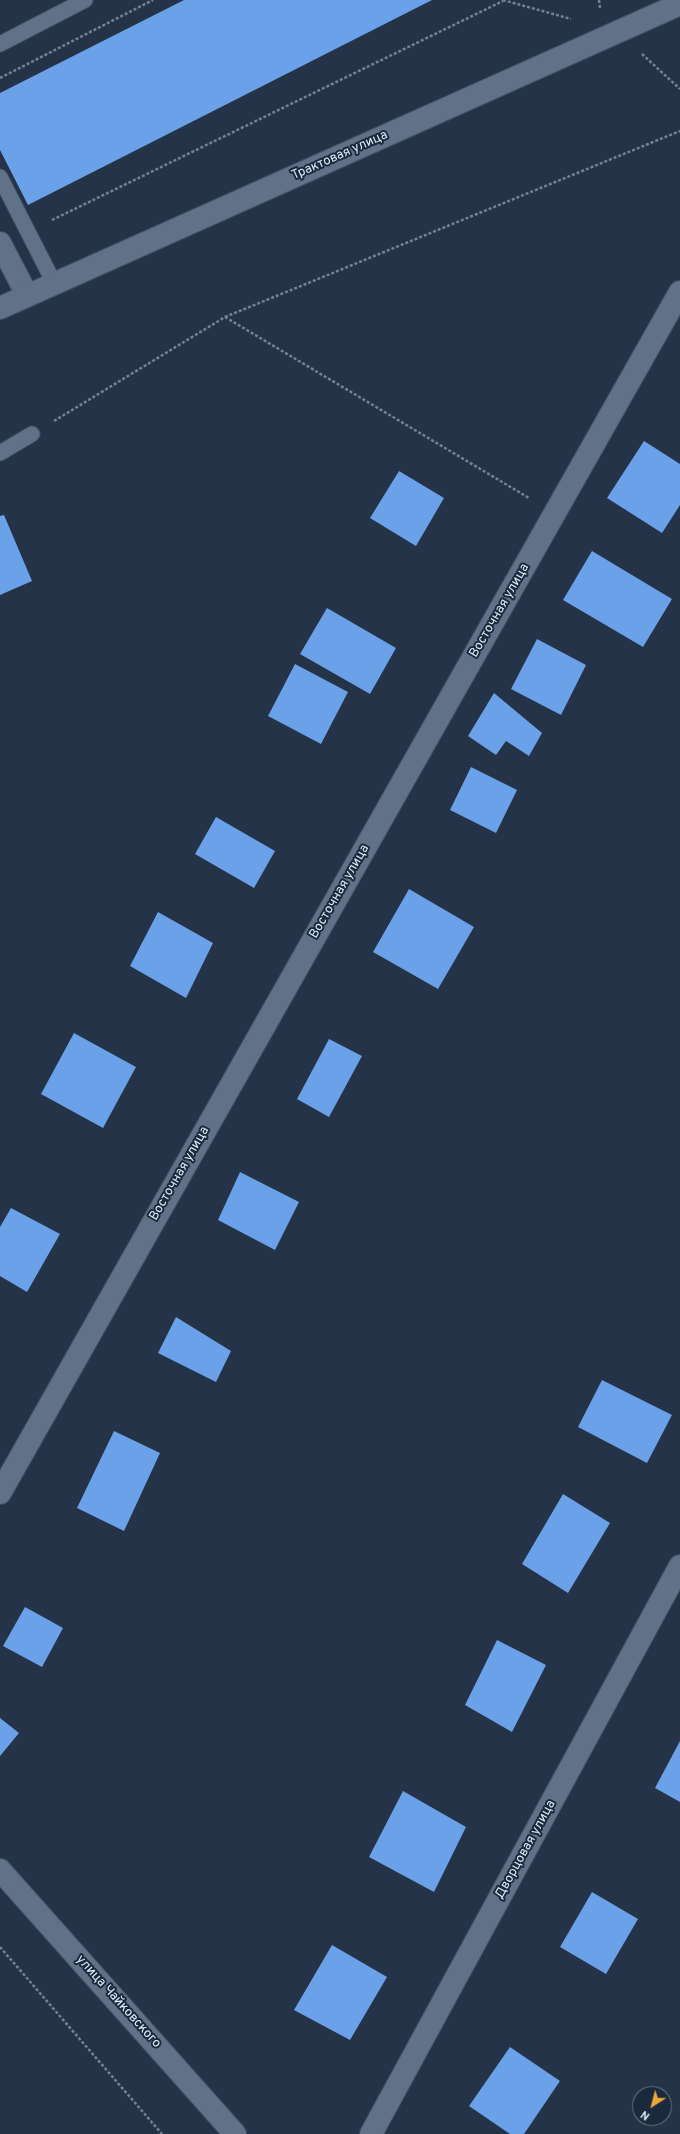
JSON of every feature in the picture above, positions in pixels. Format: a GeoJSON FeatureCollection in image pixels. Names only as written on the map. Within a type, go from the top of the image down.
{"type":"FeatureCollection","features":[{"type":"Feature","properties":{"kind":"street","name":"Трактовая улица"},"geometry":{"type":"LineString","coordinates":[[0,308],[26,295],[680,4]]}},
{"type":"Feature","properties":{"kind":"street"},"geometry":{"type":"LineString","coordinates":[[0,243],[26,295]]}},
{"type":"Feature","properties":{"kind":"street","name":"Восточная улица"},"geometry":{"type":"LineString","coordinates":[[0,1493],[680,292]]}},
{"type":"Feature","properties":{"kind":"street","name":"Дворцовая улица"},"geometry":{"type":"LineString","coordinates":[[371,2134],[680,1566]]}},
{"type":"Feature","properties":{"kind":"street","name":"улица Чайковского"},"geometry":{"type":"LineString","coordinates":[[0,1870],[235,2134]]}},
{"type":"Feature","properties":{"kind":"lane"},"geometry":{"type":"LineString","coordinates":[[0,44],[85,0]]}},
{"type":"Feature","properties":{"kind":"lane"},"geometry":{"type":"LineString","coordinates":[[0,177],[54,283]]}},
{"type":"Feature","properties":{"kind":"lane"},"geometry":{"type":"LineString","coordinates":[[0,453],[32,434]]}},
{"type":"Feature","properties":{"kind":"path"},"geometry":{"type":"LineString","coordinates":[[0,78],[153,0]]}},
{"type":"Feature","properties":{"kind":"path"},"geometry":{"type":"LineString","coordinates":[[28,231],[503,1]]}},
{"type":"Feature","properties":{"kind":"path"},"geometry":{"type":"LineString","coordinates":[[32,434],[225,317],[680,131]]}},
{"type":"Feature","properties":{"kind":"path"},"geometry":{"type":"LineString","coordinates":[[225,317],[555,513]]}},
{"type":"Feature","properties":{"kind":"path"},"geometry":{"type":"LineString","coordinates":[[0,1947],[162,2134]]}},
{"type":"Feature","properties":{"kind":"building"},"geometry":{"type":"Polygon","coordinates":[[[184,0],[432,0],[28,205],[0,150],[0,93],[184,0]]]}},
{"type":"Feature","properties":{"kind":"building"},"geometry":{"type":"Polygon","coordinates":[[[644,441],[680,464],[680,505],[662,533],[607,498],[644,441]]]}},
{"type":"Feature","properties":{"kind":"building"},"geometry":{"type":"Polygon","coordinates":[[[399,471],[444,498],[416,546],[370,518],[399,471]]]}},
{"type":"Feature","properties":{"kind":"building"},"geometry":{"type":"Polygon","coordinates":[[[4,515],[32,581],[0,595],[0,516],[4,515]]]}},
{"type":"Feature","properties":{"kind":"building"},"geometry":{"type":"Polygon","coordinates":[[[592,551],[672,599],[643,647],[563,600],[592,551]]]}},
{"type":"Feature","properties":{"kind":"building"},"geometry":{"type":"Polygon","coordinates":[[[327,608],[396,648],[370,694],[300,654],[327,608]]]}},
{"type":"Feature","properties":{"kind":"building"},"geometry":{"type":"Polygon","coordinates":[[[537,639],[586,665],[561,715],[511,689],[537,639]]]}},
{"type":"Feature","properties":{"kind":"building"},"geometry":{"type":"Polygon","coordinates":[[[295,664],[348,692],[321,744],[268,716],[295,664]]]}},
{"type":"Feature","properties":{"kind":"building"},"geometry":{"type":"Polygon","coordinates":[[[494,693],[542,733],[529,756],[506,741],[496,755],[468,736],[494,693]]]}},
{"type":"Feature","properties":{"kind":"building"},"geometry":{"type":"Polygon","coordinates":[[[471,767],[517,790],[496,833],[450,810],[471,767]]]}},
{"type":"Feature","properties":{"kind":"building"},"geometry":{"type":"Polygon","coordinates":[[[216,817],[275,851],[254,888],[195,854],[216,817]]]}},
{"type":"Feature","properties":{"kind":"building"},"geometry":{"type":"Polygon","coordinates":[[[409,889],[474,927],[438,989],[373,952],[409,889]]]}},
{"type":"Feature","properties":{"kind":"building"},"geometry":{"type":"Polygon","coordinates":[[[158,912],[213,943],[186,998],[130,966],[158,912]]]}},
{"type":"Feature","properties":{"kind":"building"},"geometry":{"type":"Polygon","coordinates":[[[74,1033],[136,1067],[103,1128],[41,1094],[74,1033]]]}},
{"type":"Feature","properties":{"kind":"building"},"geometry":{"type":"Polygon","coordinates":[[[329,1039],[362,1056],[329,1117],[297,1099],[329,1039]]]}},
{"type":"Feature","properties":{"kind":"building"},"geometry":{"type":"Polygon","coordinates":[[[240,1172],[299,1202],[275,1250],[218,1220],[240,1172]]]}},
{"type":"Feature","properties":{"kind":"building"},"geometry":{"type":"Polygon","coordinates":[[[11,1208],[60,1234],[27,1292],[0,1276],[0,1227],[11,1208]]]}},
{"type":"Feature","properties":{"kind":"building"},"geometry":{"type":"Polygon","coordinates":[[[176,1317],[231,1351],[216,1382],[158,1353],[176,1317]]]}},
{"type":"Feature","properties":{"kind":"building"},"geometry":{"type":"Polygon","coordinates":[[[602,1380],[672,1415],[647,1463],[578,1427],[602,1380]]]}},
{"type":"Feature","properties":{"kind":"building"},"geometry":{"type":"Polygon","coordinates":[[[114,1431],[160,1453],[124,1531],[77,1508],[114,1431]]]}},
{"type":"Feature","properties":{"kind":"building"},"geometry":{"type":"Polygon","coordinates":[[[563,1494],[610,1523],[568,1593],[522,1564],[563,1494]]]}},
{"type":"Feature","properties":{"kind":"building"},"geometry":{"type":"Polygon","coordinates":[[[25,1607],[63,1628],[42,1667],[3,1646],[25,1607]]]}},
{"type":"Feature","properties":{"kind":"building"},"geometry":{"type":"Polygon","coordinates":[[[497,1640],[546,1665],[512,1732],[465,1705],[497,1640]]]}},
{"type":"Feature","properties":{"kind":"building"},"geometry":{"type":"Polygon","coordinates":[[[0,1718],[19,1733],[0,1756],[0,1718]]]}},
{"type":"Feature","properties":{"kind":"building"},"geometry":{"type":"Polygon","coordinates":[[[680,1741],[680,1802],[655,1788],[680,1741]]]}},
{"type":"Feature","properties":{"kind":"building"},"geometry":{"type":"Polygon","coordinates":[[[403,1791],[466,1827],[434,1892],[369,1857],[403,1791]]]}},
{"type":"Feature","properties":{"kind":"building"},"geometry":{"type":"Polygon","coordinates":[[[592,1892],[638,1919],[606,1974],[560,1947],[592,1892]]]}},
{"type":"Feature","properties":{"kind":"building"},"geometry":{"type":"Polygon","coordinates":[[[332,1945],[387,1977],[350,2040],[294,2010],[332,1945]]]}},
{"type":"Feature","properties":{"kind":"building"},"geometry":{"type":"Polygon","coordinates":[[[510,2047],[560,2081],[524,2134],[510,2134],[469,2106],[510,2047]]]}}]}
